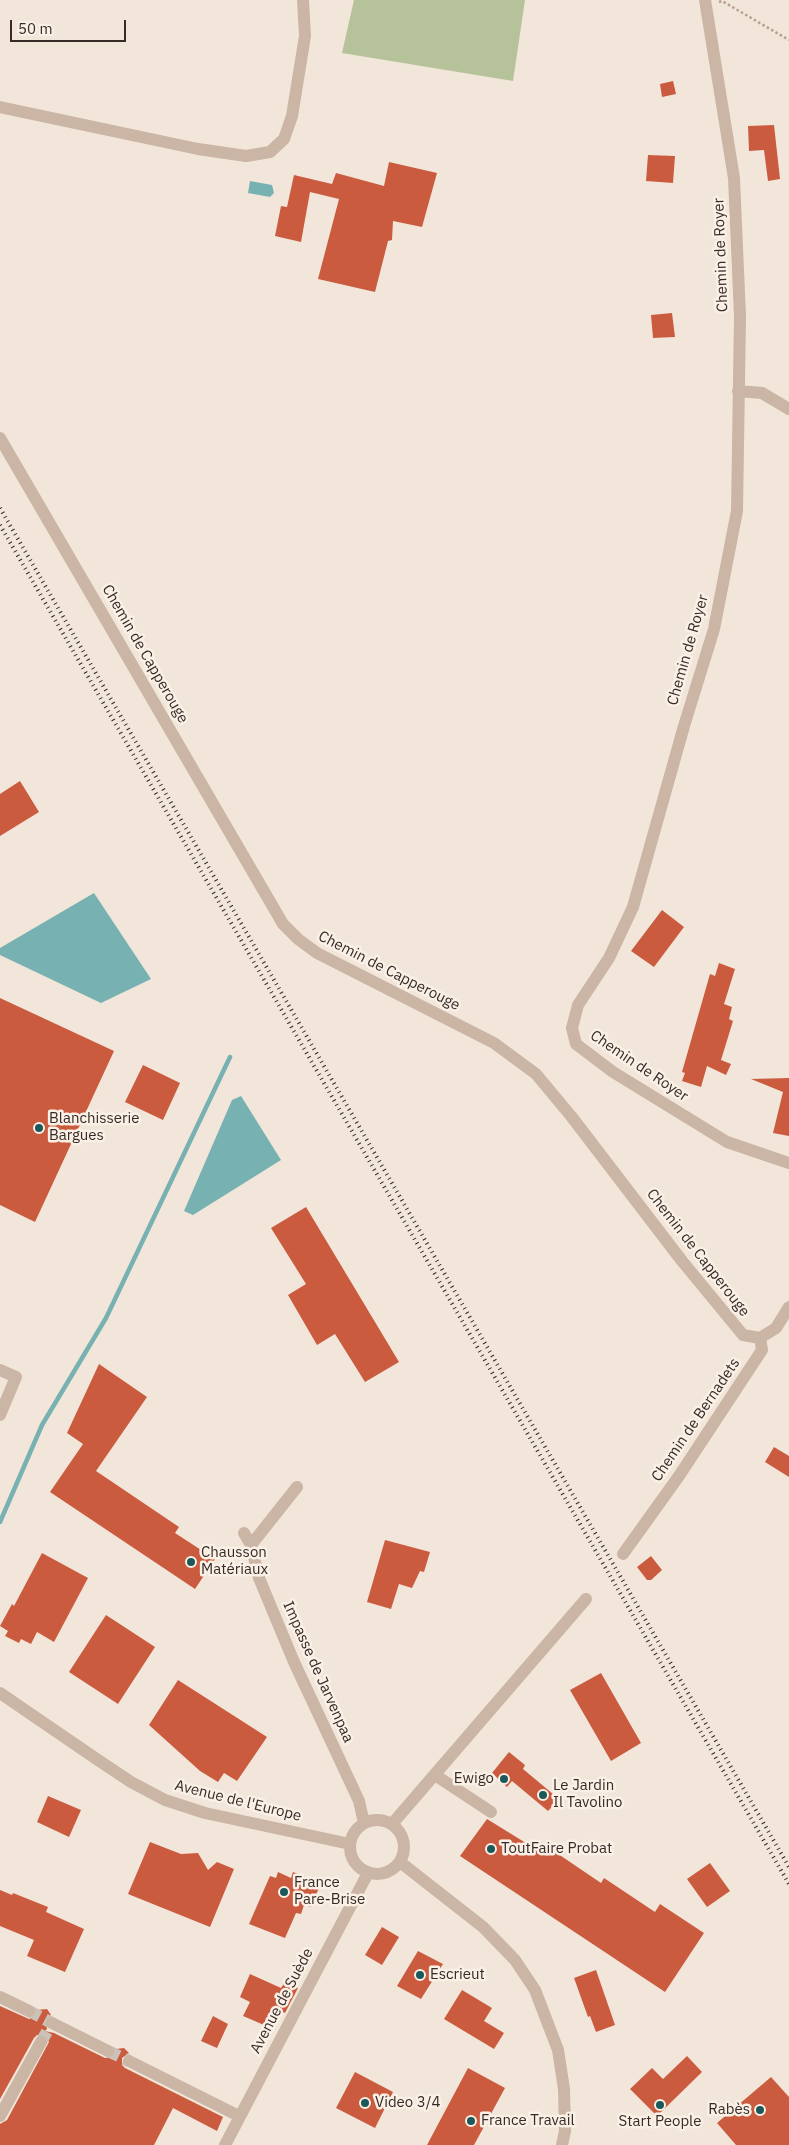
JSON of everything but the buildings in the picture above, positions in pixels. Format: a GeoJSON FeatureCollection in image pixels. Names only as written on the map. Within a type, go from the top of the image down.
{"type":"FeatureCollection","features":[{"type":"Feature","properties":{"kind":"street"},"geometry":{"type":"LineString","coordinates":[[0,107],[198,149],[246,156],[270,152],[284,139],[292,116],[305,36],[303,0]]}},
{"type":"Feature","properties":{"kind":"street","name":"Chemin de Royer"},"geometry":{"type":"LineString","coordinates":[[705,3],[734,178],[740,316],[737,511],[714,629],[684,726],[634,907],[609,958],[578,1006],[572,1028],[576,1044],[613,1072],[727,1142],[789,1163]]}},
{"type":"Feature","properties":{"kind":"street"},"geometry":{"type":"LineString","coordinates":[[738,391],[762,393],[789,409]]}},
{"type":"Feature","properties":{"kind":"street","name":"Chemin de Capperouge"},"geometry":{"type":"LineString","coordinates":[[0,438],[283,924],[298,939],[317,953],[494,1043],[536,1074],[571,1116],[682,1261],[743,1335],[760,1338]]}},
{"type":"Feature","properties":{"kind":"street"},"geometry":{"type":"LineString","coordinates":[[760,1338],[776,1328],[789,1307]]}},
{"type":"Feature","properties":{"kind":"street","name":"Chemin de Bernadets"},"geometry":{"type":"LineString","coordinates":[[623,1554],[679,1476],[762,1350],[760,1338]]}},
{"type":"Feature","properties":{"kind":"street"},"geometry":{"type":"LineString","coordinates":[[0,1370],[16,1377],[0,1415]]}},
{"type":"Feature","properties":{"kind":"street"},"geometry":{"type":"LineString","coordinates":[[251,1545],[297,1487]]}},
{"type":"Feature","properties":{"kind":"street","name":"Impasse de Jarvenpaa"},"geometry":{"type":"LineString","coordinates":[[244,1533],[251,1545],[259,1578],[294,1662],[360,1801],[364,1823]]}},
{"type":"Feature","properties":{"kind":"street"},"geometry":{"type":"LineString","coordinates":[[392,1824],[586,1599]]}},
{"type":"Feature","properties":{"kind":"street","name":"Avenue de l'Europe"},"geometry":{"type":"LineString","coordinates":[[0,1693],[98,1760],[165,1800],[205,1813],[350,1844]]}},
{"type":"Feature","properties":{"kind":"street"},"geometry":{"type":"LineString","coordinates":[[435,1775],[491,1812]]}},
{"type":"Feature","properties":{"kind":"street"},"geometry":{"type":"LineString","coordinates":[[378,1820],[392,1824],[398,1830],[404,1845],[400,1862],[389,1872],[383,1874],[368,1873],[354,1862],[350,1853],[350,1844],[357,1828],[364,1823],[378,1820]]}},
{"type":"Feature","properties":{"kind":"street"},"geometry":{"type":"LineString","coordinates":[[400,1862],[483,1927],[515,1960],[535,1990],[558,2050],[564,2090],[565,2131],[562,2145]]}},
{"type":"Feature","properties":{"kind":"street","name":"Avenue de Suède"},"geometry":{"type":"LineString","coordinates":[[225,2145],[368,1873]]}},
{"type":"Feature","properties":{"kind":"street"},"geometry":{"type":"LineString","coordinates":[[0,1997],[29,2011]]}},
{"type":"Feature","properties":{"kind":"street"},"geometry":{"type":"LineString","coordinates":[[52,2023],[108,2051]]}},
{"type":"Feature","properties":{"kind":"street"},"geometry":{"type":"LineString","coordinates":[[0,2116],[41,2042]]}},
{"type":"Feature","properties":{"kind":"street"},"geometry":{"type":"LineString","coordinates":[[129,2061],[239,2116]]}},
{"type":"Feature","properties":{"kind":"path"},"geometry":{"type":"LineString","coordinates":[[705,3],[722,1],[789,40]]}},
{"type":"Feature","properties":{"kind":"green space"},"geometry":{"type":"Polygon","coordinates":[[[354,0],[525,0],[513,81],[342,53],[354,0]]]}},
{"type":"Feature","properties":{"kind":"water"},"geometry":{"type":"Polygon","coordinates":[[[250,181],[272,185],[274,193],[270,197],[248,193],[250,181]]]}},
{"type":"Feature","properties":{"kind":"water"},"geometry":{"type":"Polygon","coordinates":[[[94,893],[151,979],[101,1003],[0,955],[0,948],[94,893]]]}},
{"type":"Feature","properties":{"kind":"water"},"geometry":{"type":"Polygon","coordinates":[[[241,1096],[281,1160],[193,1215],[184,1211],[232,1100],[241,1096]]]}},
{"type":"Feature","properties":{"kind":"waterway"},"geometry":{"type":"LineString","coordinates":[[0,1522],[42,1425],[106,1318],[230,1057]]}},
{"type":"Feature","properties":{"kind":"tunnel"},"geometry":{"type":"LineString","coordinates":[[29,2011],[52,2023],[41,2042]]}},
{"type":"Feature","properties":{"kind":"tunnel"},"geometry":{"type":"LineString","coordinates":[[108,2051],[129,2061]]}},
{"type":"Feature","properties":{"kind":"railway"},"geometry":{"type":"LineString","coordinates":[[0,508],[789,1867]]}},
{"type":"Feature","properties":{"kind":"railway"},"geometry":{"type":"LineString","coordinates":[[0,525],[789,1884]]}},
{"type":"Feature","properties":{"kind":"place","name":"Blanchisserie Bargues"},"geometry":{"type":"Point","coordinates":[39,1128]}},
{"type":"Feature","properties":{"kind":"place","name":"Chausson Matériaux"},"geometry":{"type":"Point","coordinates":[191,1562]}},
{"type":"Feature","properties":{"kind":"place","name":"Ewigo"},"geometry":{"type":"Point","coordinates":[504,1779]}},
{"type":"Feature","properties":{"kind":"place","name":"Le Jardin Il Tavolino"},"geometry":{"type":"Point","coordinates":[543,1795]}},
{"type":"Feature","properties":{"kind":"place","name":"ToutFaire Probat"},"geometry":{"type":"Point","coordinates":[491,1849]}},
{"type":"Feature","properties":{"kind":"place","name":"France Pare-Brise"},"geometry":{"type":"Point","coordinates":[284,1892]}},
{"type":"Feature","properties":{"kind":"place","name":"Escrieut"},"geometry":{"type":"Point","coordinates":[420,1975]}},
{"type":"Feature","properties":{"kind":"place","name":"Video 3/4"},"geometry":{"type":"Point","coordinates":[365,2103]}},
{"type":"Feature","properties":{"kind":"place","name":"Start People"},"geometry":{"type":"Point","coordinates":[660,2105]}},
{"type":"Feature","properties":{"kind":"place","name":"Rabès"},"geometry":{"type":"Point","coordinates":[760,2110]}},
{"type":"Feature","properties":{"kind":"place","name":"France Travail"},"geometry":{"type":"Point","coordinates":[471,2121]}}]}
